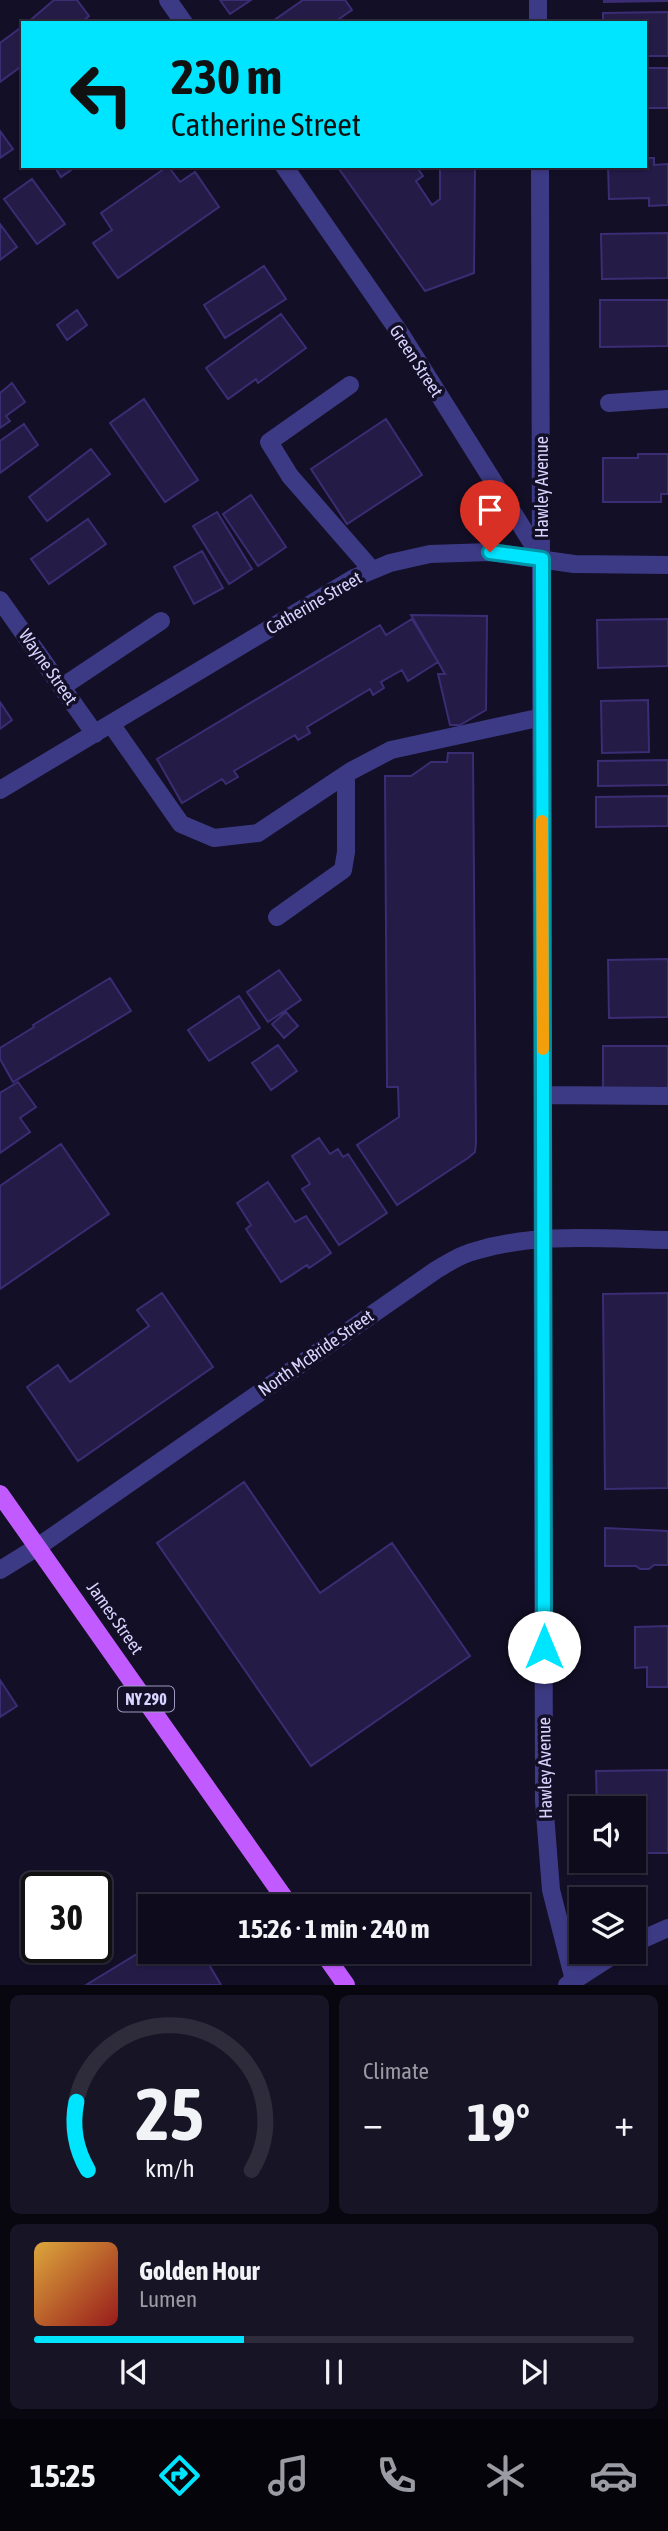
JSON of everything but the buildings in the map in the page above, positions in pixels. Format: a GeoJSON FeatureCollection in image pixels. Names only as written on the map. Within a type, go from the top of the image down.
{"type":"FeatureCollection","features":[{"type":"Feature","properties":{"kind":"main road","name":"James Street"},"geometry":{"type":"LineString","coordinates":[[0,1494],[282,1894]]}},
{"type":"Feature","properties":{"kind":"main road"},"geometry":{"type":"LineString","coordinates":[[331,1964],[346,1985]]}},
{"type":"Feature","properties":{"kind":"street"},"geometry":{"type":"LineString","coordinates":[[168,0],[183,21]]}},
{"type":"Feature","properties":{"kind":"street"},"geometry":{"type":"LineString","coordinates":[[538,0],[538,21]]}},
{"type":"Feature","properties":{"kind":"street","name":"Green Street"},"geometry":{"type":"LineString","coordinates":[[285,168],[402,337],[542,559]]}},
{"type":"Feature","properties":{"kind":"street","name":"Hawley Avenue"},"geometry":{"type":"LineString","coordinates":[[540,168],[544,1801],[551,1890],[570,1983]]}},
{"type":"Feature","properties":{"kind":"street"},"geometry":{"type":"LineString","coordinates":[[350,384],[269,442],[290,476],[372,570]]}},
{"type":"Feature","properties":{"kind":"street"},"geometry":{"type":"LineString","coordinates":[[609,403],[668,399]]}},
{"type":"Feature","properties":{"kind":"street","name":"Catherine Street"},"geometry":{"type":"LineString","coordinates":[[0,790],[354,578],[390,563],[430,554],[490,552],[574,564],[668,565]]}},
{"type":"Feature","properties":{"kind":"street","name":"Wayne Street"},"geometry":{"type":"LineString","coordinates":[[0,600],[62,687],[134,760],[181,824],[214,838],[258,832],[346,775],[391,750],[542,717]]}},
{"type":"Feature","properties":{"kind":"street"},"geometry":{"type":"LineString","coordinates":[[62,687],[161,621]]}},
{"type":"Feature","properties":{"kind":"street"},"geometry":{"type":"LineString","coordinates":[[277,917],[343,870],[346,852],[346,775]]}},
{"type":"Feature","properties":{"kind":"street"},"geometry":{"type":"LineString","coordinates":[[543,1095],[668,1096]]}},
{"type":"Feature","properties":{"kind":"street","name":"North McBride Street"},"geometry":{"type":"LineString","coordinates":[[0,1570],[39,1546],[436,1270],[471,1251],[507,1242],[543,1239],[668,1240]]}},
{"type":"Feature","properties":{"kind":"street"},"geometry":{"type":"LineString","coordinates":[[646,1938],[668,1928]]}},
{"type":"Feature","properties":{"kind":"street"},"geometry":{"type":"LineString","coordinates":[[570,1983],[600,1964]]}},
{"type":"Feature","properties":{"kind":"slow traffic"},"geometry":{"type":"LineString","coordinates":[[542,821],[543,1049]]}},
{"type":"Feature","properties":{"kind":"route"},"geometry":{"type":"LineString","coordinates":[[490,552],[542,559],[544,1647]]}}]}
